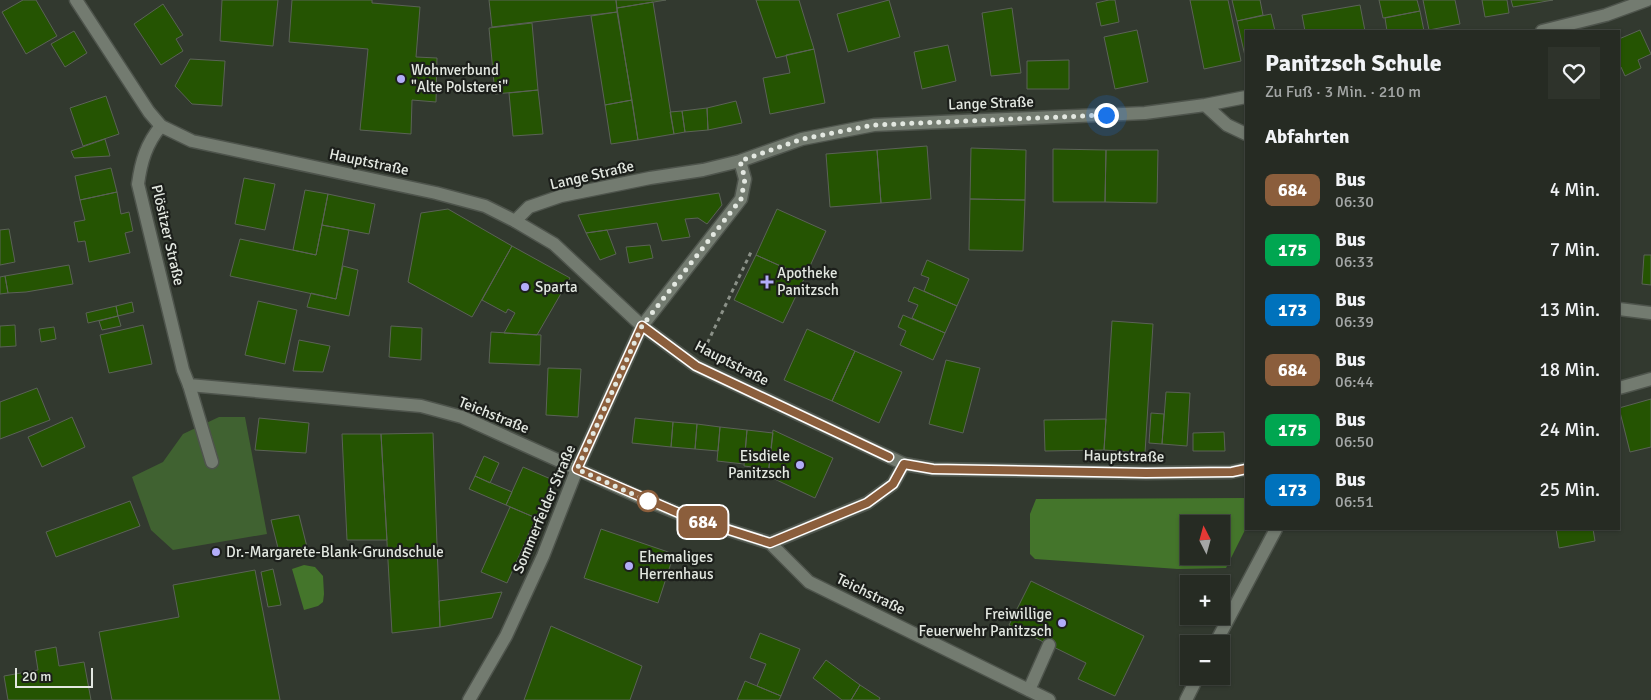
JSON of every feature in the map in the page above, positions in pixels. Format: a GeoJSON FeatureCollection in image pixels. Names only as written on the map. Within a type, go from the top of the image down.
{"type":"FeatureCollection","features":[{"type":"Feature","properties":{"kind":"street"},"geometry":{"type":"LineString","coordinates":[[76,0],[148,112],[160,126]]}},
{"type":"Feature","properties":{"kind":"street"},"geometry":{"type":"LineString","coordinates":[[1546,30],[1606,15],[1647,0]]}},
{"type":"Feature","properties":{"kind":"street","name":"Lange Straße"},"geometry":{"type":"LineString","coordinates":[[515,221],[530,208],[562,196],[650,178],[703,170],[740,161],[802,139],[874,125],[1144,113],[1205,105],[1245,97]]}},
{"type":"Feature","properties":{"kind":"street"},"geometry":{"type":"LineString","coordinates":[[1205,105],[1227,125],[1245,134]]}},
{"type":"Feature","properties":{"kind":"street","name":"Hauptstraße"},"geometry":{"type":"LineString","coordinates":[[160,126],[192,141],[436,192],[485,206],[554,244],[642,326],[696,366],[904,464],[933,469],[1146,473],[1232,472],[1245,469]]}},
{"type":"Feature","properties":{"kind":"street","name":"Plösitzer Straße"},"geometry":{"type":"LineString","coordinates":[[160,126],[152,136],[146,150],[138,184],[183,370],[190,385],[212,462]]}},
{"type":"Feature","properties":{"kind":"street"},"geometry":{"type":"LineString","coordinates":[[642,326],[741,199],[745,179],[740,161]]}},
{"type":"Feature","properties":{"kind":"street"},"geometry":{"type":"LineString","coordinates":[[1620,309],[1651,313]]}},
{"type":"Feature","properties":{"kind":"street","name":"Sommerfelder Straße"},"geometry":{"type":"LineString","coordinates":[[469,700],[506,636],[543,556],[577,469],[642,326]]}},
{"type":"Feature","properties":{"kind":"street"},"geometry":{"type":"LineString","coordinates":[[1620,388],[1651,379]]}},
{"type":"Feature","properties":{"kind":"street","name":"Teichstraße"},"geometry":{"type":"LineString","coordinates":[[190,385],[421,406],[462,418],[688,517],[770,543],[809,582],[1049,700]]}},
{"type":"Feature","properties":{"kind":"street"},"geometry":{"type":"LineString","coordinates":[[770,543],[867,503],[893,484],[904,464]]}},
{"type":"Feature","properties":{"kind":"street"},"geometry":{"type":"LineString","coordinates":[[1220,635],[1275,530]]}},
{"type":"Feature","properties":{"kind":"street"},"geometry":{"type":"LineString","coordinates":[[1029,690],[1049,645]]}},
{"type":"Feature","properties":{"kind":"street"},"geometry":{"type":"LineString","coordinates":[[1186,700],[1194,685]]}},
{"type":"Feature","properties":{"kind":"path"},"geometry":{"type":"LineString","coordinates":[[696,366],[752,250]]}},
{"type":"Feature","properties":{"kind":"shaded area"},"geometry":{"type":"Polygon","coordinates":[[[219,417],[245,417],[267,534],[173,550],[151,530],[132,477],[163,462],[183,434],[219,417]]]}},
{"type":"Feature","properties":{"kind":"shaded area"},"geometry":{"type":"Polygon","coordinates":[[[1245,498],[1245,530],[1230,560],[1230,515],[1180,515],[1180,565],[1228,565],[1226,568],[1178,569],[1035,559],[1030,554],[1030,514],[1036,499],[1245,498]]]}},
{"type":"Feature","properties":{"kind":"shaded area"},"geometry":{"type":"Polygon","coordinates":[[[304,565],[315,567],[323,576],[324,594],[323,602],[318,606],[304,610],[292,569],[304,565]]]}},
{"type":"Feature","properties":{"kind":"building"},"geometry":{"type":"Polygon","coordinates":[[[23,0],[36,0],[57,36],[26,54],[2,12],[23,0]]]}},
{"type":"Feature","properties":{"kind":"building"},"geometry":{"type":"Polygon","coordinates":[[[222,0],[278,0],[273,46],[220,41],[222,0]]]}},
{"type":"Feature","properties":{"kind":"building","name":"Wohnverbund \"Alte Polsterei\""},"geometry":{"type":"Polygon","coordinates":[[[292,0],[372,0],[372,3],[420,7],[416,57],[437,58],[436,102],[412,100],[411,134],[360,130],[368,49],[289,42],[292,0]]]}},
{"type":"Feature","properties":{"kind":"building"},"geometry":{"type":"Polygon","coordinates":[[[489,0],[616,0],[617,12],[492,27],[489,0]]]}},
{"type":"Feature","properties":{"kind":"building"},"geometry":{"type":"Polygon","coordinates":[[[616,0],[666,0],[617,8],[616,0]]]}},
{"type":"Feature","properties":{"kind":"building"},"geometry":{"type":"Polygon","coordinates":[[[756,0],[799,0],[814,49],[776,58],[756,0]]]}},
{"type":"Feature","properties":{"kind":"building"},"geometry":{"type":"Polygon","coordinates":[[[889,0],[900,37],[848,52],[837,14],[889,0]]]}},
{"type":"Feature","properties":{"kind":"building"},"geometry":{"type":"Polygon","coordinates":[[[1115,0],[1119,22],[1101,26],[1096,3],[1115,0]]]}},
{"type":"Feature","properties":{"kind":"building"},"geometry":{"type":"Polygon","coordinates":[[[1190,0],[1228,0],[1241,61],[1204,69],[1190,0]]]}},
{"type":"Feature","properties":{"kind":"building"},"geometry":{"type":"Polygon","coordinates":[[[1232,0],[1260,0],[1263,15],[1237,21],[1232,0]]]}},
{"type":"Feature","properties":{"kind":"building"},"geometry":{"type":"Polygon","coordinates":[[[1379,0],[1417,0],[1420,11],[1383,18],[1379,0]]]}},
{"type":"Feature","properties":{"kind":"building"},"geometry":{"type":"Polygon","coordinates":[[[1423,0],[1455,0],[1460,24],[1429,30],[1423,0]]]}},
{"type":"Feature","properties":{"kind":"building"},"geometry":{"type":"Polygon","coordinates":[[[1482,0],[1507,0],[1509,13],[1485,17],[1482,0]]]}},
{"type":"Feature","properties":{"kind":"building"},"geometry":{"type":"Polygon","coordinates":[[[1511,0],[1553,0],[1513,7],[1511,0]]]}},
{"type":"Feature","properties":{"kind":"building"},"geometry":{"type":"Polygon","coordinates":[[[653,2],[674,134],[638,140],[617,8],[653,2]]]}},
{"type":"Feature","properties":{"kind":"building"},"geometry":{"type":"Polygon","coordinates":[[[163,4],[183,35],[176,39],[183,51],[161,65],[134,24],[163,4]]]}},
{"type":"Feature","properties":{"kind":"building"},"geometry":{"type":"Polygon","coordinates":[[[1360,5],[1365,30],[1305,30],[1302,15],[1360,5]]]}},
{"type":"Feature","properties":{"kind":"building"},"geometry":{"type":"Polygon","coordinates":[[[1012,8],[1021,73],[991,76],[982,13],[1012,8]]]}},
{"type":"Feature","properties":{"kind":"building"},"geometry":{"type":"Polygon","coordinates":[[[1420,11],[1424,30],[1387,30],[1385,18],[1420,11]]]}},
{"type":"Feature","properties":{"kind":"building"},"geometry":{"type":"Polygon","coordinates":[[[617,12],[632,100],[605,105],[591,16],[617,12]]]}},
{"type":"Feature","properties":{"kind":"building"},"geometry":{"type":"Polygon","coordinates":[[[1271,14],[1275,30],[1245,30],[1245,56],[1237,21],[1271,14]]]}},
{"type":"Feature","properties":{"kind":"building"},"geometry":{"type":"Polygon","coordinates":[[[532,23],[538,90],[495,94],[489,28],[532,23]]]}},
{"type":"Feature","properties":{"kind":"building"},"geometry":{"type":"Polygon","coordinates":[[[1137,30],[1148,82],[1115,89],[1104,37],[1137,30]]]}},
{"type":"Feature","properties":{"kind":"building"},"geometry":{"type":"Polygon","coordinates":[[[1640,30],[1651,54],[1638,60],[1641,68],[1625,76],[1620,68],[1620,39],[1640,30]]]}},
{"type":"Feature","properties":{"kind":"building"},"geometry":{"type":"Polygon","coordinates":[[[74,31],[87,53],[65,67],[51,44],[74,31]]]}},
{"type":"Feature","properties":{"kind":"building"},"geometry":{"type":"Polygon","coordinates":[[[948,45],[956,81],[922,89],[914,52],[948,45]]]}},
{"type":"Feature","properties":{"kind":"building"},"geometry":{"type":"Polygon","coordinates":[[[814,49],[825,103],[770,114],[763,78],[790,73],[786,55],[814,49]]]}},
{"type":"Feature","properties":{"kind":"building"},"geometry":{"type":"Polygon","coordinates":[[[190,59],[225,61],[222,106],[192,104],[175,86],[190,59]]]}},
{"type":"Feature","properties":{"kind":"building"},"geometry":{"type":"Polygon","coordinates":[[[1069,60],[1069,89],[1027,89],[1027,61],[1069,60]]]}},
{"type":"Feature","properties":{"kind":"building"},"geometry":{"type":"Polygon","coordinates":[[[538,90],[543,134],[513,136],[509,93],[538,90]]]}},
{"type":"Feature","properties":{"kind":"building"},"geometry":{"type":"Polygon","coordinates":[[[106,96],[119,134],[83,146],[70,108],[106,96]]]}},
{"type":"Feature","properties":{"kind":"building"},"geometry":{"type":"Polygon","coordinates":[[[632,100],[638,140],[611,144],[605,105],[632,100]]]}},
{"type":"Feature","properties":{"kind":"building"},"geometry":{"type":"Polygon","coordinates":[[[736,101],[742,123],[708,130],[707,108],[736,101]]]}},
{"type":"Feature","properties":{"kind":"building"},"geometry":{"type":"Polygon","coordinates":[[[707,108],[708,130],[685,132],[682,111],[707,108]]]}},
{"type":"Feature","properties":{"kind":"building"},"geometry":{"type":"Polygon","coordinates":[[[682,111],[685,132],[674,134],[670,112],[682,111]]]}},
{"type":"Feature","properties":{"kind":"building"},"geometry":{"type":"Polygon","coordinates":[[[105,139],[110,156],[74,158],[71,151],[105,139]]]}},
{"type":"Feature","properties":{"kind":"building"},"geometry":{"type":"Polygon","coordinates":[[[927,146],[931,199],[881,203],[877,150],[927,146]]]}},
{"type":"Feature","properties":{"kind":"building"},"geometry":{"type":"Polygon","coordinates":[[[971,148],[1026,150],[1025,200],[970,199],[971,148]]]}},
{"type":"Feature","properties":{"kind":"building"},"geometry":{"type":"Polygon","coordinates":[[[1053,149],[1106,150],[1105,202],[1053,202],[1053,149]]]}},
{"type":"Feature","properties":{"kind":"building"},"geometry":{"type":"Polygon","coordinates":[[[877,150],[881,203],[830,207],[826,154],[877,150]]]}},
{"type":"Feature","properties":{"kind":"building"},"geometry":{"type":"Polygon","coordinates":[[[1106,150],[1158,150],[1157,203],[1105,202],[1106,150]]]}},
{"type":"Feature","properties":{"kind":"building"},"geometry":{"type":"Polygon","coordinates":[[[111,168],[117,192],[80,200],[75,176],[111,168]]]}},
{"type":"Feature","properties":{"kind":"building"},"geometry":{"type":"Polygon","coordinates":[[[244,178],[275,184],[265,230],[235,224],[244,178]]]}},
{"type":"Feature","properties":{"kind":"building"},"geometry":{"type":"Polygon","coordinates":[[[305,190],[328,194],[316,255],[293,250],[305,190]]]}},
{"type":"Feature","properties":{"kind":"building"},"geometry":{"type":"Polygon","coordinates":[[[117,192],[121,214],[129,212],[133,231],[125,233],[130,253],[89,262],[85,241],[78,242],[74,222],[85,220],[80,200],[117,192]]]}},
{"type":"Feature","properties":{"kind":"building"},"geometry":{"type":"Polygon","coordinates":[[[719,193],[722,205],[707,224],[698,218],[685,219],[690,237],[662,241],[657,223],[586,233],[578,215],[719,193]]]}},
{"type":"Feature","properties":{"kind":"building"},"geometry":{"type":"Polygon","coordinates":[[[328,194],[375,204],[369,234],[322,225],[328,194]]]}},
{"type":"Feature","properties":{"kind":"building"},"geometry":{"type":"Polygon","coordinates":[[[970,199],[1025,200],[1023,251],[969,250],[970,199]]]}},
{"type":"Feature","properties":{"kind":"building"},"geometry":{"type":"Polygon","coordinates":[[[448,209],[512,246],[472,317],[408,282],[421,213],[448,209]]]}},
{"type":"Feature","properties":{"kind":"building"},"geometry":{"type":"Polygon","coordinates":[[[777,209],[826,231],[805,277],[756,255],[777,209]]]}},
{"type":"Feature","properties":{"kind":"building"},"geometry":{"type":"Polygon","coordinates":[[[322,225],[349,230],[336,299],[230,276],[240,239],[316,255],[322,225]]]}},
{"type":"Feature","properties":{"kind":"building"},"geometry":{"type":"Polygon","coordinates":[[[9,229],[15,262],[0,265],[0,230],[9,229]]]}},
{"type":"Feature","properties":{"kind":"building"},"geometry":{"type":"Polygon","coordinates":[[[607,230],[616,254],[600,260],[586,233],[607,230]]]}},
{"type":"Feature","properties":{"kind":"building"},"geometry":{"type":"Polygon","coordinates":[[[650,245],[653,258],[629,263],[626,247],[650,245]]]}},
{"type":"Feature","properties":{"kind":"building"},"geometry":{"type":"Polygon","coordinates":[[[512,246],[570,278],[537,335],[504,333],[515,313],[508,309],[506,313],[482,300],[512,246]]]}},
{"type":"Feature","properties":{"kind":"building"},"geometry":{"type":"Polygon","coordinates":[[[756,255],[805,277],[783,323],[734,300],[756,255]]]}},
{"type":"Feature","properties":{"kind":"building"},"geometry":{"type":"Polygon","coordinates":[[[1644,255],[1651,255],[1651,285],[1642,284],[1644,255]]]}},
{"type":"Feature","properties":{"kind":"building"},"geometry":{"type":"Polygon","coordinates":[[[927,260],[969,279],[957,306],[924,291],[929,278],[921,275],[927,260]]]}},
{"type":"Feature","properties":{"kind":"building"},"geometry":{"type":"Polygon","coordinates":[[[69,265],[73,284],[8,293],[5,276],[69,265]]]}},
{"type":"Feature","properties":{"kind":"building"},"geometry":{"type":"Polygon","coordinates":[[[343,266],[358,270],[349,316],[307,307],[311,293],[336,299],[343,266]]]}},
{"type":"Feature","properties":{"kind":"building"},"geometry":{"type":"Polygon","coordinates":[[[5,276],[8,293],[0,294],[0,277],[5,276]]]}},
{"type":"Feature","properties":{"kind":"building"},"geometry":{"type":"Polygon","coordinates":[[[914,287],[957,306],[945,333],[912,318],[918,305],[908,301],[914,287]]]}},
{"type":"Feature","properties":{"kind":"building"},"geometry":{"type":"Polygon","coordinates":[[[258,301],[297,310],[285,364],[245,355],[258,301]]]}},
{"type":"Feature","properties":{"kind":"building"},"geometry":{"type":"Polygon","coordinates":[[[132,302],[134,312],[118,316],[116,306],[132,302]]]}},
{"type":"Feature","properties":{"kind":"building"},"geometry":{"type":"Polygon","coordinates":[[[116,306],[118,316],[88,323],[86,313],[116,306]]]}},
{"type":"Feature","properties":{"kind":"building"},"geometry":{"type":"Polygon","coordinates":[[[903,315],[945,333],[933,360],[900,345],[906,331],[898,327],[903,315]]]}},
{"type":"Feature","properties":{"kind":"building"},"geometry":{"type":"Polygon","coordinates":[[[118,316],[121,326],[102,330],[99,321],[118,316]]]}},
{"type":"Feature","properties":{"kind":"building"},"geometry":{"type":"Polygon","coordinates":[[[1112,321],[1153,324],[1145,453],[1104,450],[1112,321]]]}},
{"type":"Feature","properties":{"kind":"building"},"geometry":{"type":"Polygon","coordinates":[[[15,325],[16,346],[0,347],[0,326],[15,325]]]}},
{"type":"Feature","properties":{"kind":"building"},"geometry":{"type":"Polygon","coordinates":[[[143,325],[152,364],[109,373],[100,335],[143,325]]]}},
{"type":"Feature","properties":{"kind":"building"},"geometry":{"type":"Polygon","coordinates":[[[391,326],[422,328],[421,360],[389,357],[391,326]]]}},
{"type":"Feature","properties":{"kind":"building"},"geometry":{"type":"Polygon","coordinates":[[[54,327],[56,339],[41,342],[39,329],[54,327]]]}},
{"type":"Feature","properties":{"kind":"building"},"geometry":{"type":"Polygon","coordinates":[[[807,329],[855,351],[832,401],[784,380],[807,329]]]}},
{"type":"Feature","properties":{"kind":"building"},"geometry":{"type":"Polygon","coordinates":[[[491,332],[541,335],[540,365],[489,363],[491,332]]]}},
{"type":"Feature","properties":{"kind":"building"},"geometry":{"type":"Polygon","coordinates":[[[299,340],[330,346],[323,372],[293,371],[299,340]]]}},
{"type":"Feature","properties":{"kind":"building"},"geometry":{"type":"Polygon","coordinates":[[[855,351],[902,372],[879,423],[832,401],[855,351]]]}},
{"type":"Feature","properties":{"kind":"building"},"geometry":{"type":"Polygon","coordinates":[[[946,360],[980,368],[963,433],[929,424],[946,360]]]}},
{"type":"Feature","properties":{"kind":"building"},"geometry":{"type":"Polygon","coordinates":[[[548,368],[581,369],[578,417],[546,415],[548,368]]]}},
{"type":"Feature","properties":{"kind":"building"},"geometry":{"type":"Polygon","coordinates":[[[37,388],[50,420],[0,439],[0,402],[37,388]]]}},
{"type":"Feature","properties":{"kind":"building"},"geometry":{"type":"Polygon","coordinates":[[[1166,392],[1190,393],[1187,446],[1162,444],[1166,392]]]}},
{"type":"Feature","properties":{"kind":"building"},"geometry":{"type":"Polygon","coordinates":[[[1651,399],[1651,447],[1630,452],[1620,408],[1651,399]]]}},
{"type":"Feature","properties":{"kind":"building"},"geometry":{"type":"Polygon","coordinates":[[[1151,413],[1164,414],[1162,444],[1149,443],[1151,413]]]}},
{"type":"Feature","properties":{"kind":"building"},"geometry":{"type":"Polygon","coordinates":[[[72,417],[85,447],[42,467],[28,437],[72,417]]]}},
{"type":"Feature","properties":{"kind":"building"},"geometry":{"type":"Polygon","coordinates":[[[259,418],[309,423],[306,453],[255,450],[259,418]]]}},
{"type":"Feature","properties":{"kind":"building"},"geometry":{"type":"Polygon","coordinates":[[[635,418],[673,422],[671,447],[632,443],[635,418]]]}},
{"type":"Feature","properties":{"kind":"building"},"geometry":{"type":"Polygon","coordinates":[[[1106,419],[1104,450],[1045,451],[1044,420],[1106,419]]]}},
{"type":"Feature","properties":{"kind":"building"},"geometry":{"type":"Polygon","coordinates":[[[673,422],[697,424],[695,449],[671,447],[673,422]]]}},
{"type":"Feature","properties":{"kind":"building"},"geometry":{"type":"Polygon","coordinates":[[[697,424],[720,427],[718,451],[695,449],[697,424]]]}},
{"type":"Feature","properties":{"kind":"building"},"geometry":{"type":"Polygon","coordinates":[[[720,427],[747,430],[744,464],[717,461],[720,427]]]}},
{"type":"Feature","properties":{"kind":"building"},"geometry":{"type":"Polygon","coordinates":[[[747,430],[773,433],[769,469],[744,466],[747,430]]]}},
{"type":"Feature","properties":{"kind":"building"},"geometry":{"type":"Polygon","coordinates":[[[773,430],[833,458],[815,498],[768,476],[773,430]]]}},
{"type":"Feature","properties":{"kind":"building"},"geometry":{"type":"Polygon","coordinates":[[[1224,432],[1225,451],[1193,451],[1193,433],[1224,432]]]}},
{"type":"Feature","properties":{"kind":"building"},"geometry":{"type":"Polygon","coordinates":[[[433,433],[440,627],[392,633],[381,434],[433,433]]]}},
{"type":"Feature","properties":{"kind":"building"},"geometry":{"type":"Polygon","coordinates":[[[342,434],[381,434],[387,540],[347,540],[342,434]]]}},
{"type":"Feature","properties":{"kind":"building"},"geometry":{"type":"Polygon","coordinates":[[[484,456],[499,463],[490,483],[475,476],[484,456]]]}},
{"type":"Feature","properties":{"kind":"building"},"geometry":{"type":"Polygon","coordinates":[[[523,467],[553,480],[536,518],[506,505],[523,467]]]}},
{"type":"Feature","properties":{"kind":"building"},"geometry":{"type":"Polygon","coordinates":[[[475,476],[512,492],[506,505],[469,489],[475,476]]]}},
{"type":"Feature","properties":{"kind":"building"},"geometry":{"type":"Polygon","coordinates":[[[130,501],[140,526],[56,557],[46,532],[130,501]]]}},
{"type":"Feature","properties":{"kind":"building"},"geometry":{"type":"Polygon","coordinates":[[[510,507],[536,518],[507,583],[481,572],[510,507]]]}},
{"type":"Feature","properties":{"kind":"building"},"geometry":{"type":"Polygon","coordinates":[[[299,515],[307,547],[279,552],[271,520],[299,515]]]}},
{"type":"Feature","properties":{"kind":"building","name":"Ehemaliges Herrenhaus"},"geometry":{"type":"Polygon","coordinates":[[[601,529],[674,554],[658,603],[584,578],[601,529]]]}},
{"type":"Feature","properties":{"kind":"building"},"geometry":{"type":"Polygon","coordinates":[[[1556,530],[1593,530],[1595,541],[1559,548],[1556,530]]]}},
{"type":"Feature","properties":{"kind":"building"},"geometry":{"type":"Polygon","coordinates":[[[273,569],[281,605],[268,607],[261,572],[273,569]]]}},
{"type":"Feature","properties":{"kind":"building"},"geometry":{"type":"Polygon","coordinates":[[[255,570],[280,700],[112,700],[99,632],[179,617],[173,585],[255,570]]]}},
{"type":"Feature","properties":{"kind":"building"},"geometry":{"type":"Polygon","coordinates":[[[1031,581],[1144,636],[1115,696],[1078,679],[1086,663],[1009,625],[1031,581]]]}},
{"type":"Feature","properties":{"kind":"building"},"geometry":{"type":"Polygon","coordinates":[[[502,592],[492,618],[440,627],[439,601],[502,592]]]}},
{"type":"Feature","properties":{"kind":"building"},"geometry":{"type":"Polygon","coordinates":[[[551,626],[642,666],[630,700],[524,700],[551,626]]]}},
{"type":"Feature","properties":{"kind":"building"},"geometry":{"type":"Polygon","coordinates":[[[760,633],[800,649],[781,696],[757,686],[766,664],[750,658],[760,633]]]}},
{"type":"Feature","properties":{"kind":"building"},"geometry":{"type":"Polygon","coordinates":[[[56,647],[59,666],[84,662],[91,700],[8,700],[4,676],[38,670],[35,651],[56,647]]]}},
{"type":"Feature","properties":{"kind":"building"},"geometry":{"type":"Polygon","coordinates":[[[826,660],[860,685],[851,700],[842,700],[813,678],[826,660]]]}},
{"type":"Feature","properties":{"kind":"building"},"geometry":{"type":"Polygon","coordinates":[[[745,681],[781,696],[779,700],[737,700],[745,681]]]}},
{"type":"Feature","properties":{"kind":"building"},"geometry":{"type":"Polygon","coordinates":[[[860,685],[880,698],[879,700],[851,700],[860,685]]]}},
{"type":"Feature","properties":{"kind":"bus line","name":"684"},"geometry":{"type":"LineString","coordinates":[[889,457],[696,366],[642,326],[577,469],[688,517],[770,543],[867,503],[893,484],[904,464],[933,469],[1146,473],[1232,472],[1245,469]]}},
{"type":"Feature","properties":{"kind":"place","name":"Wohnverbund \"Alte Polsterei\""},"geometry":{"type":"Point","coordinates":[401,79]}},
{"type":"Feature","properties":{"kind":"place","name":"Apotheke Panitzsch"},"geometry":{"type":"Point","coordinates":[767,282]}},
{"type":"Feature","properties":{"kind":"place","name":"Sparta"},"geometry":{"type":"Point","coordinates":[525,287]}},
{"type":"Feature","properties":{"kind":"place","name":"Eisdiele Panitzsch"},"geometry":{"type":"Point","coordinates":[800,465]}},
{"type":"Feature","properties":{"kind":"place","name":"Dr.-Margarete-Blank-Grundschule"},"geometry":{"type":"Point","coordinates":[216,552]}},
{"type":"Feature","properties":{"kind":"place","name":"Ehemaliges Herrenhaus"},"geometry":{"type":"Point","coordinates":[629,566]}},
{"type":"Feature","properties":{"kind":"place","name":"Freiwillige Feuerwehr Panitzsch"},"geometry":{"type":"Point","coordinates":[1062,623]}},
{"type":"Feature","properties":{"kind":"route"},"geometry":{"type":"LineString","coordinates":[[648,501],[577,469],[642,326],[741,199],[745,179],[740,161],[802,139],[874,125],[1106,115]]}}]}
